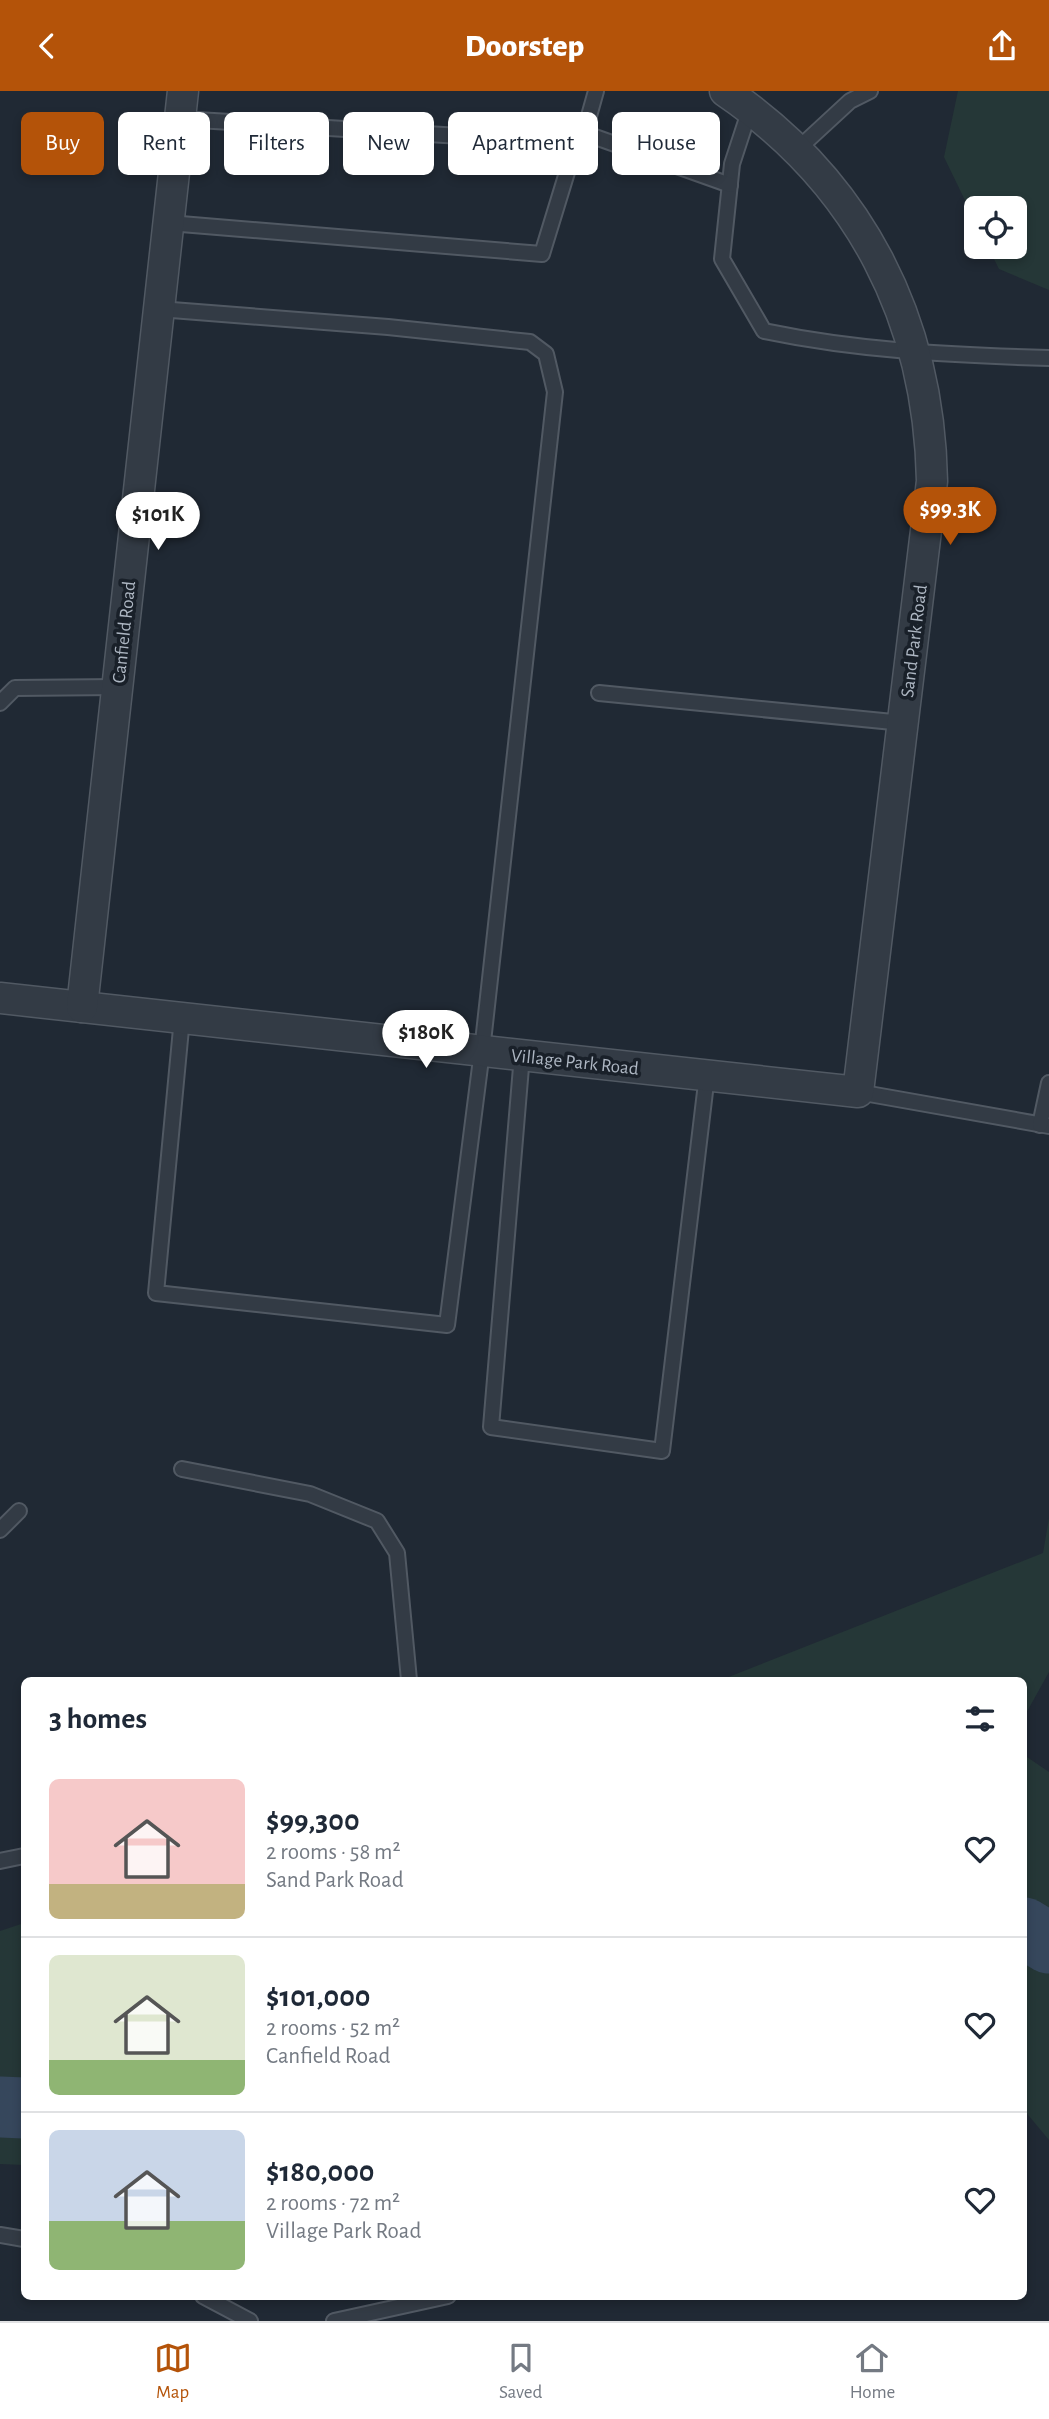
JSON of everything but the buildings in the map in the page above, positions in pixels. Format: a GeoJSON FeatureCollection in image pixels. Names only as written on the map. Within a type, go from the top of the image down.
{"type":"FeatureCollection","features":[{"type":"Feature","properties":{"kind":"street","name":"Sand Park Road"},"geometry":{"type":"LineString","coordinates":[[725,91],[750,108],[798,149],[841,199],[864,232],[900,304],[922,376],[928,411],[932,481],[858,1092]]}},
{"type":"Feature","properties":{"kind":"street","name":"Canfield Road"},"geometry":{"type":"LineString","coordinates":[[82,1007],[182,105]]}},
{"type":"Feature","properties":{"kind":"street","name":"Village Park Road"},"geometry":{"type":"LineString","coordinates":[[0,998],[858,1092]]}},
{"type":"Feature","properties":{"kind":"lane"},"geometry":{"type":"LineString","coordinates":[[588,112],[596,91]]}},
{"type":"Feature","properties":{"kind":"lane"},"geometry":{"type":"LineString","coordinates":[[798,149],[850,101],[870,91]]}},
{"type":"Feature","properties":{"kind":"lane"},"geometry":{"type":"LineString","coordinates":[[182,105],[448,127]]}},
{"type":"Feature","properties":{"kind":"lane"},"geometry":{"type":"LineString","coordinates":[[750,108],[732,164],[722,259],[764,331],[826,344],[914,354],[1049,358]]}},
{"type":"Feature","properties":{"kind":"lane"},"geometry":{"type":"LineString","coordinates":[[598,144],[730,185]]}},
{"type":"Feature","properties":{"kind":"lane"},"geometry":{"type":"LineString","coordinates":[[169,223],[542,254],[567,175]]}},
{"type":"Feature","properties":{"kind":"lane"},"geometry":{"type":"LineString","coordinates":[[159,309],[388,327],[530,342],[546,354],[555,392],[482,1051],[447,1325],[156,1293],[182,1018]]}},
{"type":"Feature","properties":{"kind":"lane"},"geometry":{"type":"LineString","coordinates":[[0,703],[15,688],[117,687]]}},
{"type":"Feature","properties":{"kind":"lane"},"geometry":{"type":"LineString","coordinates":[[599,693],[903,723]]}},
{"type":"Feature","properties":{"kind":"lane"},"geometry":{"type":"LineString","coordinates":[[522,1055],[491,1427],[662,1451],[707,1075]]}},
{"type":"Feature","properties":{"kind":"lane"},"geometry":{"type":"LineString","coordinates":[[858,1092],[1045,1125],[1049,1083]]}},
{"type":"Feature","properties":{"kind":"lane"},"geometry":{"type":"LineString","coordinates":[[182,1469],[310,1494],[377,1521],[397,1553],[410,1677]]}},
{"type":"Feature","properties":{"kind":"lane"},"geometry":{"type":"LineString","coordinates":[[0,1530],[19,1511]]}},
{"type":"Feature","properties":{"kind":"lane"},"geometry":{"type":"LineString","coordinates":[[0,1861],[21,1857]]}},
{"type":"Feature","properties":{"kind":"lane"},"geometry":{"type":"LineString","coordinates":[[0,2235],[21,2238]]}},
{"type":"Feature","properties":{"kind":"lane"},"geometry":{"type":"LineString","coordinates":[[211,2300],[250,2321]]}},
{"type":"Feature","properties":{"kind":"lane"},"geometry":{"type":"LineString","coordinates":[[334,2321],[429,2300]]}},
{"type":"Feature","properties":{"kind":"shaded area"},"geometry":{"type":"Polygon","coordinates":[[[958,91],[1049,91],[1049,290],[999,269],[994,259],[1027,259],[1027,196],[964,196],[964,198],[944,157],[958,91]]]}},
{"type":"Feature","properties":{"kind":"shaded area"},"geometry":{"type":"Polygon","coordinates":[[[1049,1518],[1049,1672],[1027,1712],[1027,1677],[729,1677],[1043,1553],[1049,1518]]]}},
{"type":"Feature","properties":{"kind":"shaded area"},"geometry":{"type":"Polygon","coordinates":[[[1027,1757],[1049,1772],[1049,2140],[1027,2114],[1027,1757]]]}},
{"type":"Feature","properties":{"kind":"shaded area"},"geometry":{"type":"Polygon","coordinates":[[[21,1924],[21,2165],[0,2164],[0,1931],[21,1924]]]}},
{"type":"Feature","properties":{"kind":"waterway"},"geometry":{"type":"LineString","coordinates":[[1027,1930],[1049,1943]]}},
{"type":"Feature","properties":{"kind":"waterway"},"geometry":{"type":"LineString","coordinates":[[0,2107],[21,2108]]}}]}
